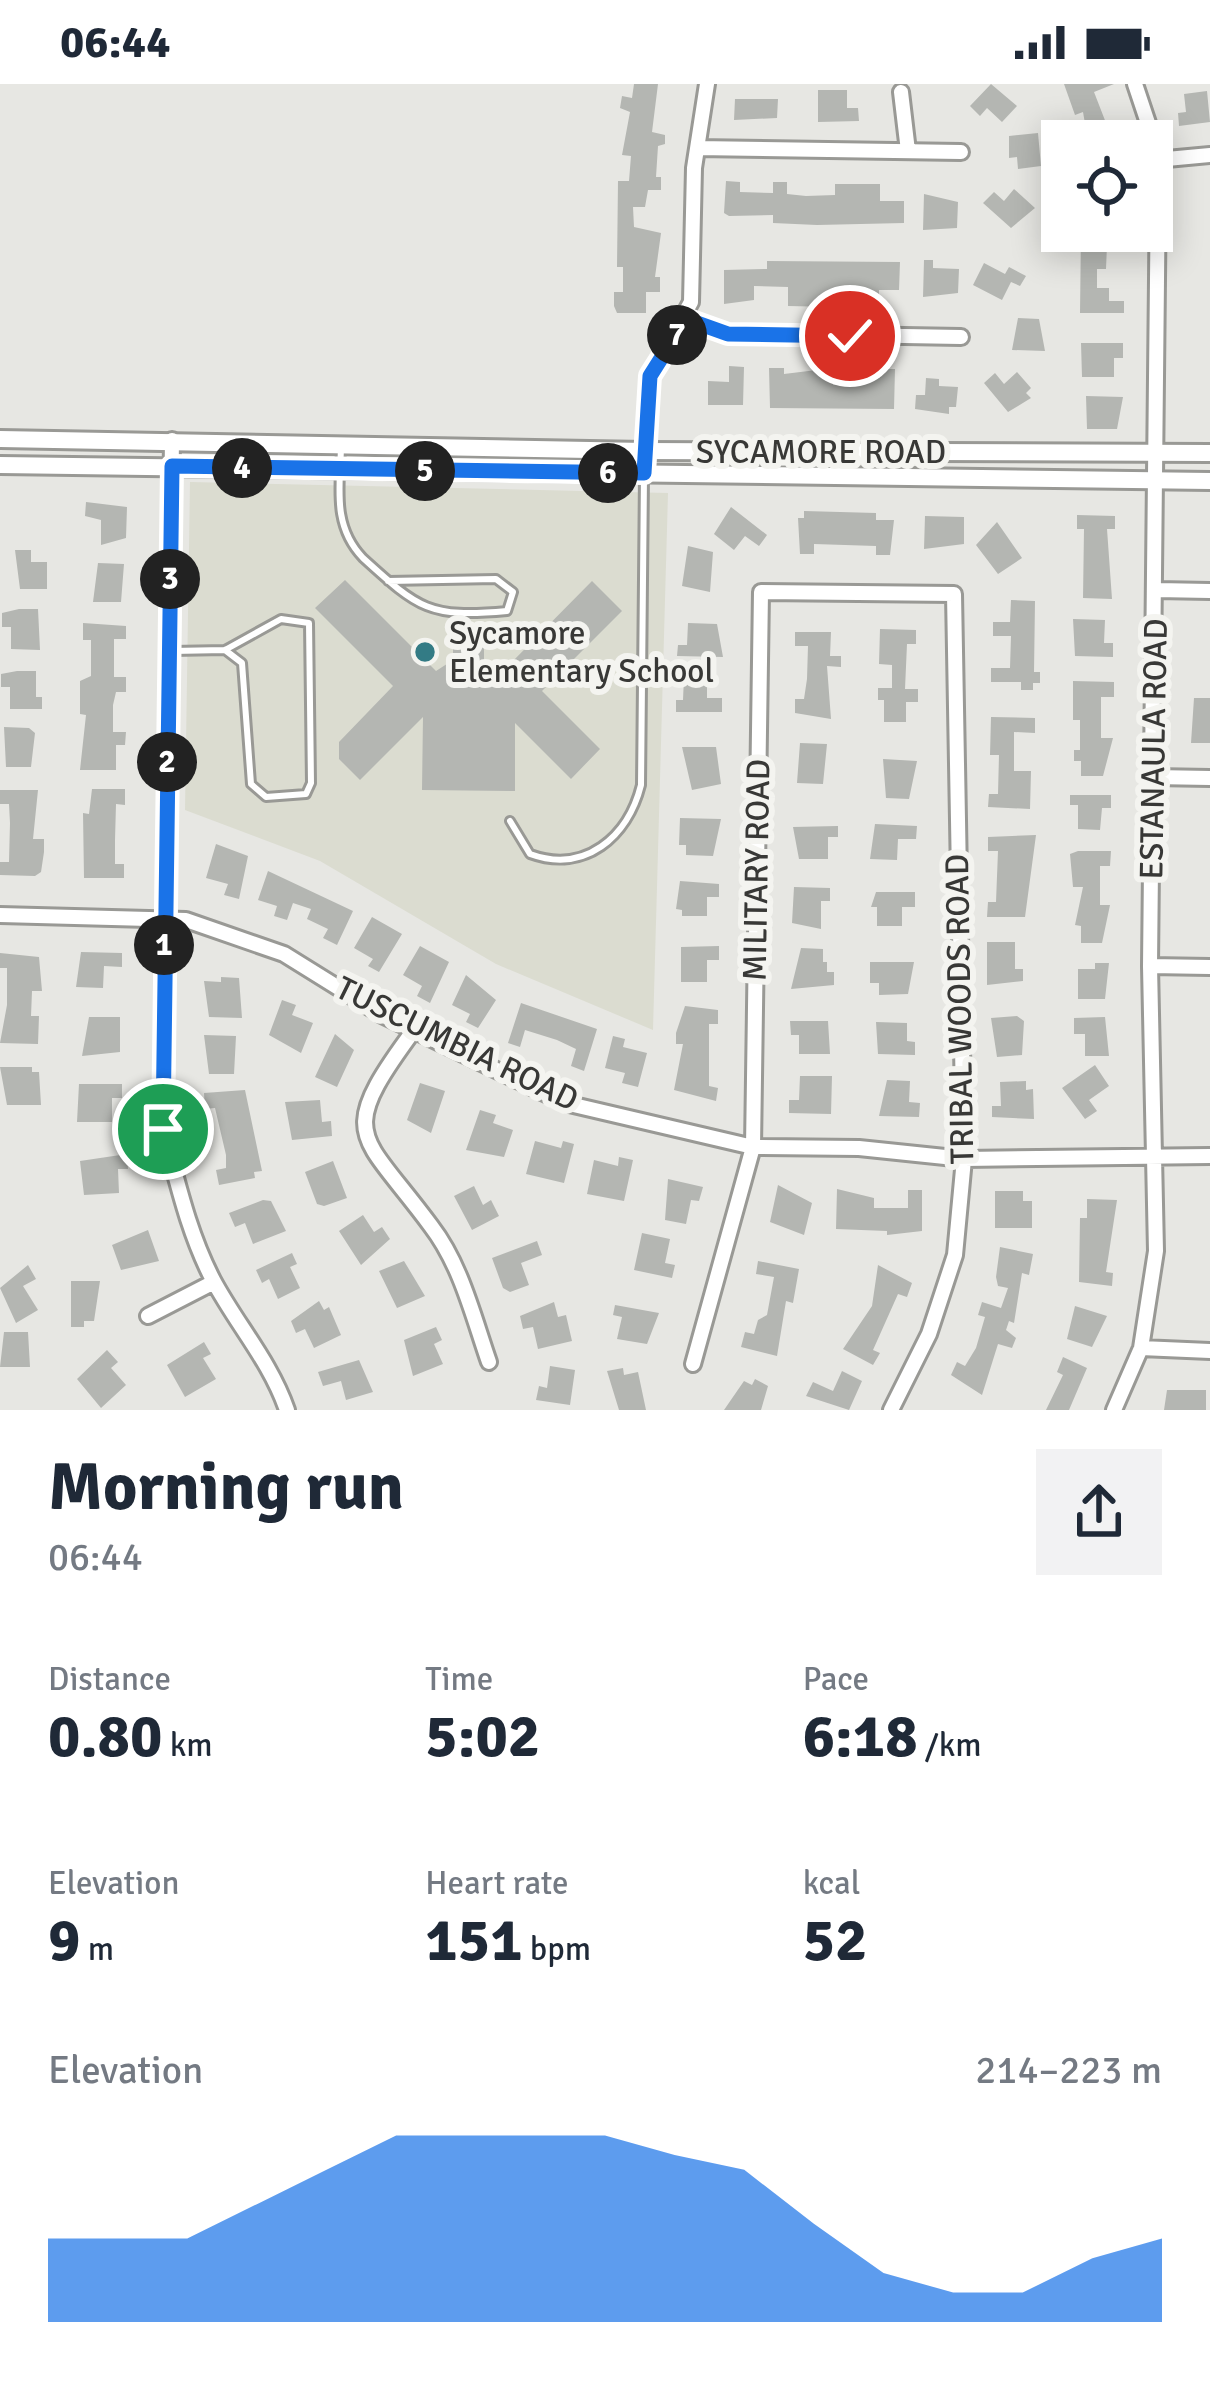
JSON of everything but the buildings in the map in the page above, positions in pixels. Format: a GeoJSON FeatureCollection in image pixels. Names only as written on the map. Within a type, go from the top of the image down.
{"type":"FeatureCollection","features":[{"type":"Feature","properties":{"kind":"street"},"geometry":{"type":"LineString","coordinates":[[644,473],[650,376],[686,319],[697,148],[707,84]]}},
{"type":"Feature","properties":{"kind":"street","name":"ESTANAULA ROAD"},"geometry":{"type":"LineString","coordinates":[[1135,84],[1145,120]]}},
{"type":"Feature","properties":{"kind":"street"},"geometry":{"type":"LineString","coordinates":[[901,92],[908,151]]}},
{"type":"Feature","properties":{"kind":"street"},"geometry":{"type":"LineString","coordinates":[[697,148],[961,152]]}},
{"type":"Feature","properties":{"kind":"street"},"geometry":{"type":"LineString","coordinates":[[1173,158],[1210,155]]}},
{"type":"Feature","properties":{"kind":"street","name":"ESTANAULA ROAD"},"geometry":{"type":"LineString","coordinates":[[1114,1410],[1141,1348],[1156,1251],[1150,966],[1157,590],[1156,252]]}},
{"type":"Feature","properties":{"kind":"street"},"geometry":{"type":"LineString","coordinates":[[686,319],[728,334],[961,337]]}},
{"type":"Feature","properties":{"kind":"street","name":"SYCAMORE ROAD"},"geometry":{"type":"LineString","coordinates":[[0,439],[644,451],[1210,453]]}},
{"type":"Feature","properties":{"kind":"street"},"geometry":{"type":"LineString","coordinates":[[172,440],[163,1129],[192,1234],[214,1282],[275,1375],[286,1410]]}},
{"type":"Feature","properties":{"kind":"street","name":"SYCAMORE ROAD"},"geometry":{"type":"LineString","coordinates":[[0,465],[1210,481]]}},
{"type":"Feature","properties":{"kind":"street"},"geometry":{"type":"LineString","coordinates":[[1157,590],[1210,591]]}},
{"type":"Feature","properties":{"kind":"street","name":"TRIBAL WOODS ROAD"},"geometry":{"type":"LineString","coordinates":[[761,592],[954,594],[964,1159],[955,1255],[929,1334],[891,1410]]}},
{"type":"Feature","properties":{"kind":"street","name":"MILITARY ROAD"},"geometry":{"type":"LineString","coordinates":[[693,1364],[753,1147],[761,592]]}},
{"type":"Feature","properties":{"kind":"street"},"geometry":{"type":"LineString","coordinates":[[1154,777],[1210,778]]}},
{"type":"Feature","properties":{"kind":"street","name":"TUSCUMBIA ROAD"},"geometry":{"type":"LineString","coordinates":[[0,915],[186,920],[284,954],[414,1030],[565,1103],[753,1147],[859,1148],[964,1159],[1210,1156]]}},
{"type":"Feature","properties":{"kind":"street"},"geometry":{"type":"LineString","coordinates":[[1150,966],[1210,967]]}},
{"type":"Feature","properties":{"kind":"street"},"geometry":{"type":"LineString","coordinates":[[414,1030],[370,1095],[364,1141],[433,1227],[459,1274],[489,1362]]}},
{"type":"Feature","properties":{"kind":"street"},"geometry":{"type":"LineString","coordinates":[[148,1316],[214,1282]]}},
{"type":"Feature","properties":{"kind":"street"},"geometry":{"type":"LineString","coordinates":[[1141,1348],[1210,1351]]}},
{"type":"Feature","properties":{"kind":"lane"},"geometry":{"type":"LineString","coordinates":[[341,443],[340,521],[356,551],[388,580],[431,611],[507,610],[513,592],[496,579],[388,580]]}},
{"type":"Feature","properties":{"kind":"lane"},"geometry":{"type":"LineString","coordinates":[[510,821],[530,854],[570,859],[605,846],[636,806],[641,785],[644,473]]}},
{"type":"Feature","properties":{"kind":"lane"},"geometry":{"type":"LineString","coordinates":[[169,651],[225,650],[281,620],[309,623],[311,783],[306,794],[266,797],[251,784],[246,772],[242,663],[225,650]]}},
{"type":"Feature","properties":{"kind":"shaded area","name":"Sycamore Elementary School"},"geometry":{"type":"Polygon","coordinates":[[[190,482],[668,493],[653,1030],[496,964],[320,861],[185,810],[190,482]]]}},
{"type":"Feature","properties":{"kind":"place","name":"Sycamore Elementary School"},"geometry":{"type":"Point","coordinates":[425,652]}},
{"type":"Feature","properties":{"kind":"route"},"geometry":{"type":"LineString","coordinates":[[163,1129],[172,466],[644,473],[650,376],[686,319],[728,334],[850,336]]}}]}
